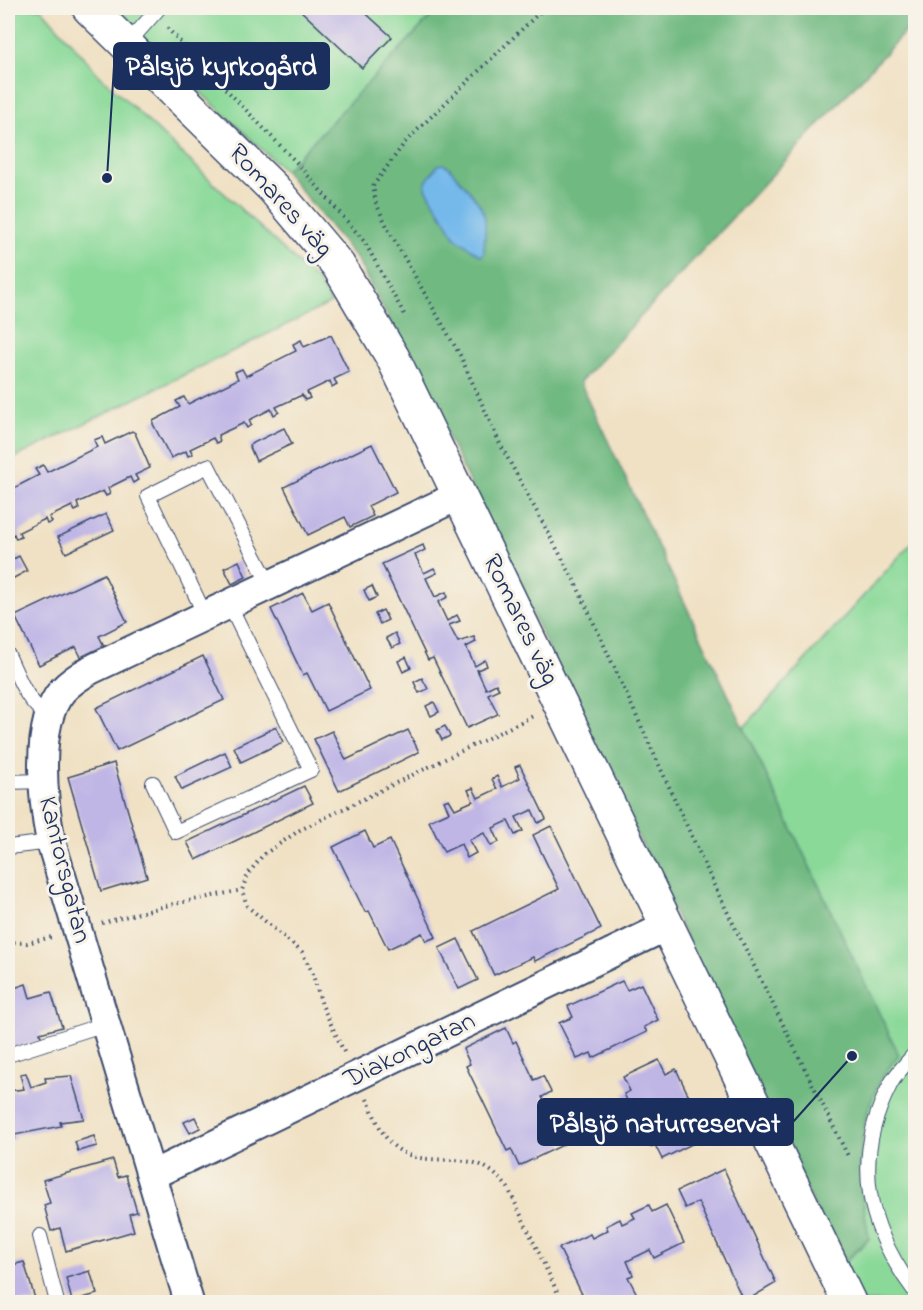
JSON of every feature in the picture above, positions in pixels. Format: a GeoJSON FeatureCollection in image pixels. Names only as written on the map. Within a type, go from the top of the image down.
{"type":"FeatureCollection","features":[{"type":"Feature","properties":{"kind":"street","name":"Romares väg"},"geometry":{"type":"LineString","coordinates":[[89,8],[273,188],[338,266],[393,358],[849,1302]]}},
{"type":"Feature","properties":{"kind":"street","name":"Kantorsgatan"},"geometry":{"type":"LineString","coordinates":[[180,1300],[153,1175],[51,842],[42,781],[45,738],[51,717],[60,693],[72,681],[269,584],[460,495]]}},
{"type":"Feature","properties":{"kind":"street","name":"Diakongatan"},"geometry":{"type":"LineString","coordinates":[[153,1175],[667,926]]}},
{"type":"Feature","properties":{"kind":"lane"},"geometry":{"type":"LineString","coordinates":[[127,44],[159,8]]}},
{"type":"Feature","properties":{"kind":"lane"},"geometry":{"type":"LineString","coordinates":[[153,783],[176,832],[311,770],[148,496],[208,466],[269,584]]}},
{"type":"Feature","properties":{"kind":"lane"},"geometry":{"type":"LineString","coordinates":[[8,655],[28,698],[38,711],[51,717]]}},
{"type":"Feature","properties":{"kind":"lane"},"geometry":{"type":"LineString","coordinates":[[8,782],[42,781]]}},
{"type":"Feature","properties":{"kind":"lane"},"geometry":{"type":"LineString","coordinates":[[8,847],[51,842]]}},
{"type":"Feature","properties":{"kind":"lane"},"geometry":{"type":"LineString","coordinates":[[8,1055],[105,1024]]}},
{"type":"Feature","properties":{"kind":"lane"},"geometry":{"type":"LineString","coordinates":[[915,1052],[891,1084],[876,1120],[869,1160],[869,1199],[879,1234],[896,1267],[915,1293]]}},
{"type":"Feature","properties":{"kind":"lane"},"geometry":{"type":"LineString","coordinates":[[40,1236],[57,1302]]}},
{"type":"Feature","properties":{"kind":"path"},"geometry":{"type":"LineString","coordinates":[[544,8],[406,141],[373,186],[376,203],[411,272],[460,355],[500,444],[575,582],[715,887],[869,1199]]}},
{"type":"Feature","properties":{"kind":"path"},"geometry":{"type":"LineString","coordinates":[[559,703],[300,830],[263,855],[248,874],[242,890],[247,906],[302,952],[312,972],[322,1005],[388,1140],[403,1153],[422,1160],[475,1163],[495,1173],[508,1188],[562,1302]]}},
{"type":"Feature","properties":{"kind":"path"},"geometry":{"type":"LineString","coordinates":[[8,942],[27,943],[169,905],[242,890]]}},
{"type":"Feature","properties":{"kind":"green space"},"geometry":{"type":"Polygon","coordinates":[[[8,8],[41,8],[98,74],[317,281],[331,303],[8,461],[8,8]]]}},
{"type":"Feature","properties":{"kind":"green space"},"geometry":{"type":"Polygon","coordinates":[[[110,8],[439,8],[285,171],[110,8]]]}},
{"type":"Feature","properties":{"kind":"green space"},"geometry":{"type":"Polygon","coordinates":[[[439,8],[915,8],[915,21],[580,382],[899,1055],[883,1076],[872,1098],[865,1120],[861,1165],[869,1238],[842,1265],[416,370],[356,258],[285,171],[439,8]]]}},
{"type":"Feature","properties":{"kind":"green space"},"geometry":{"type":"Polygon","coordinates":[[[915,539],[915,1302],[862,1302],[842,1265],[869,1239],[670,809],[915,539]]]}},
{"type":"Feature","properties":{"kind":"water"},"geometry":{"type":"Polygon","coordinates":[[[443,164],[449,167],[482,208],[485,228],[484,253],[481,256],[455,237],[426,188],[426,182],[438,165],[443,164]]]}},
{"type":"Feature","properties":{"kind":"building"},"geometry":{"type":"Polygon","coordinates":[[[298,8],[360,8],[392,37],[362,68],[298,8]]]}},
{"type":"Feature","properties":{"kind":"building"},"geometry":{"type":"Polygon","coordinates":[[[331,335],[349,372],[334,379],[337,384],[332,387],[330,381],[307,392],[310,398],[305,400],[302,395],[276,407],[279,412],[274,415],[271,409],[249,420],[251,425],[247,428],[244,423],[218,435],[220,441],[216,443],[213,438],[190,449],[193,454],[188,456],[186,451],[171,458],[153,421],[180,407],[176,401],[184,397],[188,404],[238,379],[235,372],[242,369],[246,376],[296,351],[293,344],[301,340],[304,347],[331,335]]]}},
{"type":"Feature","properties":{"kind":"building"},"geometry":{"type":"Polygon","coordinates":[[[284,428],[292,444],[256,461],[249,445],[284,428]]]}},
{"type":"Feature","properties":{"kind":"building"},"geometry":{"type":"Polygon","coordinates":[[[132,431],[135,433],[150,468],[135,475],[138,480],[133,483],[130,477],[108,488],[110,494],[106,496],[103,491],[77,503],[79,509],[75,511],[72,506],[49,517],[52,522],[47,524],[45,519],[19,532],[21,537],[16,539],[14,534],[8,537],[8,491],[39,475],[35,469],[43,465],[47,472],[97,447],[94,440],[102,437],[105,444],[132,431]]]}},
{"type":"Feature","properties":{"kind":"building"},"geometry":{"type":"Polygon","coordinates":[[[372,444],[396,492],[368,506],[373,516],[350,527],[345,517],[308,535],[284,487],[372,444]]]}},
{"type":"Feature","properties":{"kind":"building"},"geometry":{"type":"Polygon","coordinates":[[[106,514],[114,530],[66,553],[58,537],[106,514]]]}},
{"type":"Feature","properties":{"kind":"building"},"geometry":{"type":"Polygon","coordinates":[[[423,545],[425,550],[415,555],[424,573],[434,568],[437,573],[426,578],[435,597],[446,592],[448,597],[438,602],[447,621],[457,615],[460,621],[449,625],[458,642],[474,637],[476,642],[466,647],[475,666],[485,660],[487,666],[477,670],[486,689],[496,684],[499,689],[488,694],[498,714],[467,728],[433,658],[428,660],[382,564],[423,545]]]}},
{"type":"Feature","properties":{"kind":"building"},"geometry":{"type":"Polygon","coordinates":[[[19,556],[27,571],[10,580],[8,562],[19,556]]]}},
{"type":"Feature","properties":{"kind":"building"},"geometry":{"type":"Polygon","coordinates":[[[239,561],[246,577],[232,584],[224,568],[239,561]]]}},
{"type":"Feature","properties":{"kind":"building"},"geometry":{"type":"Polygon","coordinates":[[[104,574],[127,622],[99,636],[104,646],[81,657],[76,647],[39,665],[15,616],[104,574]]]}},
{"type":"Feature","properties":{"kind":"building"},"geometry":{"type":"Polygon","coordinates":[[[372,586],[377,597],[369,601],[364,590],[372,586]]]}},
{"type":"Feature","properties":{"kind":"building"},"geometry":{"type":"Polygon","coordinates":[[[303,593],[312,610],[328,602],[370,690],[326,711],[307,673],[303,675],[271,609],[303,593]]]}},
{"type":"Feature","properties":{"kind":"building"},"geometry":{"type":"Polygon","coordinates":[[[383,610],[388,620],[380,624],[375,614],[383,610]]]}},
{"type":"Feature","properties":{"kind":"building"},"geometry":{"type":"Polygon","coordinates":[[[395,633],[400,644],[392,648],[386,638],[395,633]]]}},
{"type":"Feature","properties":{"kind":"building"},"geometry":{"type":"Polygon","coordinates":[[[203,656],[224,700],[117,751],[96,708],[203,656]]]}},
{"type":"Feature","properties":{"kind":"building"},"geometry":{"type":"Polygon","coordinates":[[[406,657],[411,668],[403,672],[398,661],[406,657]]]}},
{"type":"Feature","properties":{"kind":"building"},"geometry":{"type":"Polygon","coordinates":[[[422,678],[428,689],[419,693],[414,682],[422,678]]]}},
{"type":"Feature","properties":{"kind":"building"},"geometry":{"type":"Polygon","coordinates":[[[434,702],[439,712],[431,716],[426,706],[434,702]]]}},
{"type":"Feature","properties":{"kind":"building"},"geometry":{"type":"Polygon","coordinates":[[[445,726],[450,736],[442,740],[437,730],[445,726]]]}},
{"type":"Feature","properties":{"kind":"building"},"geometry":{"type":"Polygon","coordinates":[[[276,727],[283,742],[241,762],[234,747],[276,727]]]}},
{"type":"Feature","properties":{"kind":"building"},"geometry":{"type":"Polygon","coordinates":[[[408,730],[419,752],[339,791],[314,739],[332,731],[346,760],[408,730]]]}},
{"type":"Feature","properties":{"kind":"building"},"geometry":{"type":"Polygon","coordinates":[[[225,752],[232,767],[182,790],[175,776],[225,752]]]}},
{"type":"Feature","properties":{"kind":"building"},"geometry":{"type":"Polygon","coordinates":[[[114,763],[147,877],[101,891],[68,777],[114,763]]]}},
{"type":"Feature","properties":{"kind":"building"},"geometry":{"type":"Polygon","coordinates":[[[520,765],[546,819],[538,823],[532,810],[516,817],[523,831],[515,835],[508,821],[493,828],[499,842],[491,846],[484,833],[469,840],[476,853],[467,858],[461,844],[444,852],[429,821],[449,812],[444,801],[449,799],[455,809],[473,801],[468,790],[473,788],[478,798],[497,789],[492,779],[497,776],[502,787],[520,778],[515,767],[520,765]]]}},
{"type":"Feature","properties":{"kind":"building"},"geometry":{"type":"Polygon","coordinates":[[[304,786],[313,803],[196,860],[187,842],[304,786]]]}},
{"type":"Feature","properties":{"kind":"building"},"geometry":{"type":"Polygon","coordinates":[[[8,789],[10,789],[11,808],[8,809],[8,789]]]}},
{"type":"Feature","properties":{"kind":"building"},"geometry":{"type":"Polygon","coordinates":[[[551,826],[601,929],[535,961],[533,957],[494,975],[473,931],[559,889],[533,835],[551,826]]]}},
{"type":"Feature","properties":{"kind":"building"},"geometry":{"type":"Polygon","coordinates":[[[365,831],[373,848],[390,840],[436,937],[426,941],[422,933],[388,949],[369,911],[365,912],[333,847],[365,831]]]}},
{"type":"Feature","properties":{"kind":"building"},"geometry":{"type":"Polygon","coordinates":[[[458,939],[478,980],[459,989],[439,948],[458,939]]]}},
{"type":"Feature","properties":{"kind":"building"},"geometry":{"type":"Polygon","coordinates":[[[622,981],[627,990],[641,984],[658,1020],[644,1027],[647,1032],[593,1058],[591,1053],[577,1059],[559,1023],[573,1017],[568,1006],[622,981]]]}},
{"type":"Feature","properties":{"kind":"building"},"geometry":{"type":"Polygon","coordinates":[[[26,984],[30,998],[51,992],[62,1027],[40,1033],[42,1040],[8,1050],[8,990],[26,984]]]}},
{"type":"Feature","properties":{"kind":"building"},"geometry":{"type":"Polygon","coordinates":[[[506,1028],[513,1043],[516,1041],[534,1080],[543,1076],[551,1092],[542,1097],[563,1145],[519,1166],[511,1149],[507,1151],[466,1066],[470,1064],[463,1049],[506,1028]]]}},
{"type":"Feature","properties":{"kind":"building"},"geometry":{"type":"Polygon","coordinates":[[[659,1060],[666,1074],[676,1069],[701,1122],[691,1127],[698,1141],[662,1159],[655,1145],[650,1147],[624,1094],[630,1091],[623,1077],[659,1060]]]}},
{"type":"Feature","properties":{"kind":"building"},"geometry":{"type":"Polygon","coordinates":[[[26,1073],[31,1087],[46,1082],[45,1078],[71,1076],[84,1119],[60,1122],[61,1126],[14,1135],[15,1139],[8,1141],[8,1091],[24,1089],[20,1074],[26,1073]]]}},
{"type":"Feature","properties":{"kind":"building"},"geometry":{"type":"Polygon","coordinates":[[[195,1117],[200,1128],[190,1133],[184,1122],[195,1117]]]}},
{"type":"Feature","properties":{"kind":"building"},"geometry":{"type":"Polygon","coordinates":[[[94,1136],[97,1146],[78,1151],[75,1142],[94,1136]]]}},
{"type":"Feature","properties":{"kind":"building"},"geometry":{"type":"Polygon","coordinates":[[[113,1160],[118,1177],[126,1175],[137,1212],[129,1214],[134,1231],[66,1251],[60,1228],[51,1231],[44,1205],[50,1203],[43,1180],[113,1160]]]}},
{"type":"Feature","properties":{"kind":"building"},"geometry":{"type":"Polygon","coordinates":[[[724,1169],[776,1283],[744,1302],[698,1202],[685,1208],[677,1191],[724,1169]]]}},
{"type":"Feature","properties":{"kind":"building"},"geometry":{"type":"Polygon","coordinates":[[[649,1205],[652,1212],[666,1205],[684,1243],[654,1258],[650,1250],[627,1261],[633,1275],[628,1277],[641,1302],[586,1302],[559,1248],[590,1234],[592,1238],[608,1230],[606,1226],[620,1219],[622,1224],[635,1218],[632,1213],[649,1205]]]}},
{"type":"Feature","properties":{"kind":"building"},"geometry":{"type":"Polygon","coordinates":[[[24,1262],[36,1302],[8,1302],[8,1266],[24,1262]]]}},
{"type":"Feature","properties":{"kind":"building"},"geometry":{"type":"Polygon","coordinates":[[[90,1271],[97,1294],[72,1301],[66,1278],[90,1271]]]}},
{"type":"Feature","properties":{"kind":"place","name":"Pålsjö kyrkogård"},"geometry":{"type":"Point","coordinates":[107,178]}},
{"type":"Feature","properties":{"kind":"place","name":"Pålsjö naturreservat"},"geometry":{"type":"Point","coordinates":[852,1056]}}]}
